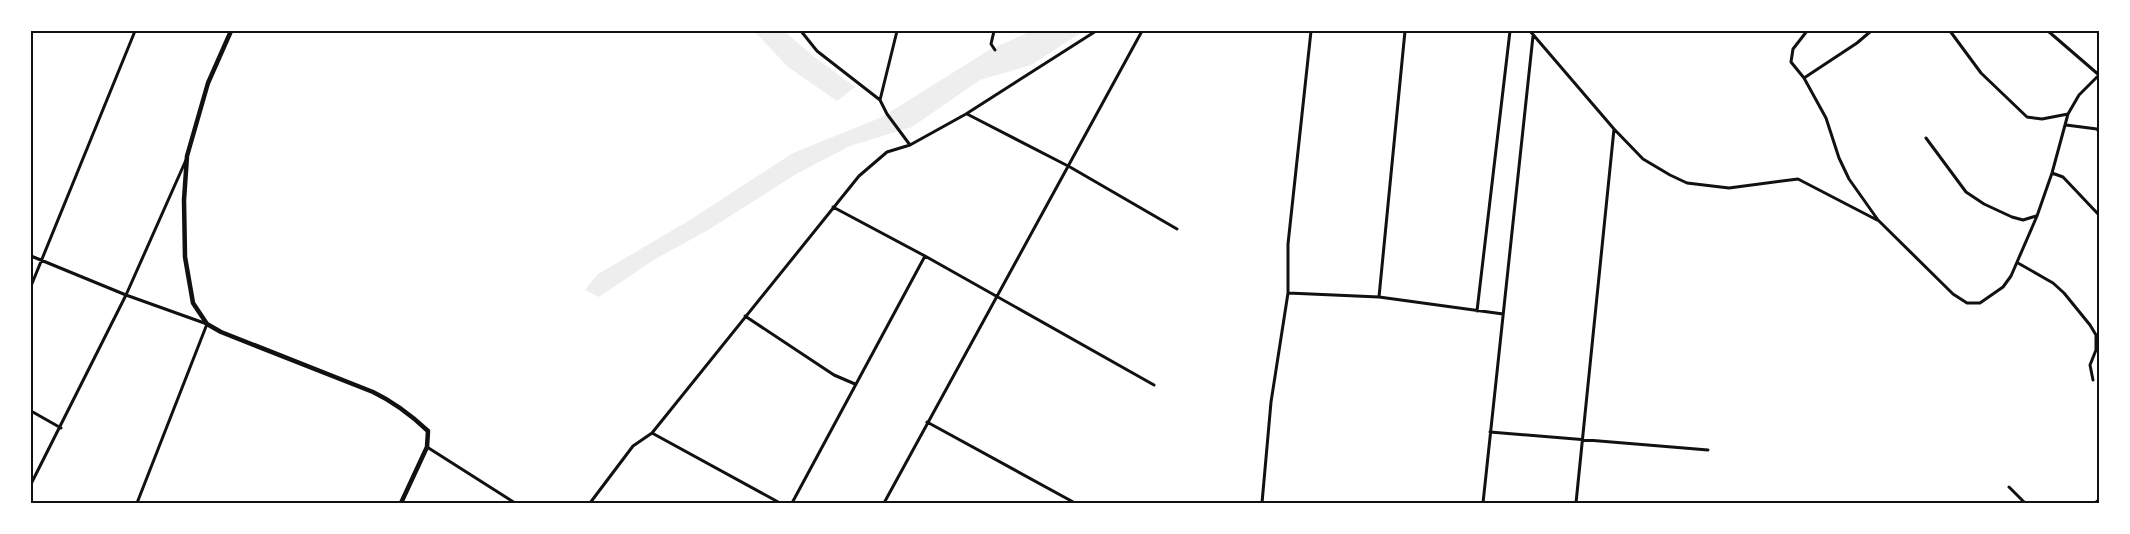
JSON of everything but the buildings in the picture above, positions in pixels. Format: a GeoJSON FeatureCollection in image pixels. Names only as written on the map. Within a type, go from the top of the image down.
{"type":"FeatureCollection","features":[{"type":"Feature","properties":{"kind":"street"},"geometry":{"type":"LineString","coordinates":[[31,286],[43,261],[135,31]]}},
{"type":"Feature","properties":{"kind":"street"},"geometry":{"type":"LineString","coordinates":[[31,484],[61,428],[126,295],[187,156],[208,83],[231,31]]}},
{"type":"Feature","properties":{"kind":"street"},"geometry":{"type":"LineString","coordinates":[[801,31],[817,51],[880,100],[886,114],[910,145]]}},
{"type":"Feature","properties":{"kind":"street"},"geometry":{"type":"LineString","coordinates":[[806,38],[808,31]]}},
{"type":"Feature","properties":{"kind":"street"},"geometry":{"type":"LineString","coordinates":[[880,100],[897,31]]}},
{"type":"Feature","properties":{"kind":"street"},"geometry":{"type":"LineString","coordinates":[[994,31],[991,44],[995,50]]}},
{"type":"Feature","properties":{"kind":"street"},"geometry":{"type":"LineString","coordinates":[[590,503],[633,446],[652,433],[860,176],[887,152],[910,145],[966,114],[1096,31]]}},
{"type":"Feature","properties":{"kind":"street"},"geometry":{"type":"LineString","coordinates":[[884,503],[996,296],[1070,166],[1142,31]]}},
{"type":"Feature","properties":{"kind":"street"},"geometry":{"type":"LineString","coordinates":[[1262,503],[1271,402],[1288,293],[1288,244],[1311,31]]}},
{"type":"Feature","properties":{"kind":"street"},"geometry":{"type":"LineString","coordinates":[[1379,297],[1405,31]]}},
{"type":"Feature","properties":{"kind":"street"},"geometry":{"type":"LineString","coordinates":[[1477,311],[1510,31]]}},
{"type":"Feature","properties":{"kind":"street"},"geometry":{"type":"LineString","coordinates":[[1530,31],[1614,129],[1643,159],[1686,183],[1728,188],[1798,179],[1878,220]]}},
{"type":"Feature","properties":{"kind":"street"},"geometry":{"type":"LineString","coordinates":[[1806,31],[1793,49],[1791,62],[1804,78],[1826,118],[1849,180],[1878,220],[1953,294],[1967,303],[1980,303],[2003,287],[2018,262],[2052,173],[2068,114],[2079,96],[2099,75],[2048,31]]}},
{"type":"Feature","properties":{"kind":"street"},"geometry":{"type":"LineString","coordinates":[[1804,78],[1857,44],[1871,31]]}},
{"type":"Feature","properties":{"kind":"street"},"geometry":{"type":"LineString","coordinates":[[1950,31],[1981,73],[2027,117],[2042,119],[2068,114]]}},
{"type":"Feature","properties":{"kind":"street"},"geometry":{"type":"LineString","coordinates":[[1483,503],[1533,36]]}},
{"type":"Feature","properties":{"kind":"street"},"geometry":{"type":"LineString","coordinates":[[966,114],[1070,166],[1177,229]]}},
{"type":"Feature","properties":{"kind":"street"},"geometry":{"type":"LineString","coordinates":[[2066,125],[2096,129],[2099,132]]}},
{"type":"Feature","properties":{"kind":"street"},"geometry":{"type":"LineString","coordinates":[[1576,503],[1584,440],[1614,129]]}},
{"type":"Feature","properties":{"kind":"street"},"geometry":{"type":"LineString","coordinates":[[1926,138],[1966,192],[1984,204],[2012,217],[2023,220],[2037,216]]}},
{"type":"Feature","properties":{"kind":"street"},"geometry":{"type":"LineString","coordinates":[[187,156],[184,200],[185,257],[193,303],[207,324]]}},
{"type":"Feature","properties":{"kind":"street"},"geometry":{"type":"LineString","coordinates":[[2052,173],[2062,177],[2099,215]]}},
{"type":"Feature","properties":{"kind":"street"},"geometry":{"type":"LineString","coordinates":[[833,207],[926,256],[1154,385]]}},
{"type":"Feature","properties":{"kind":"street"},"geometry":{"type":"LineString","coordinates":[[31,256],[126,295],[207,324],[229,335],[382,396],[408,413],[428,431],[427,447],[401,503]]}},
{"type":"Feature","properties":{"kind":"street"},"geometry":{"type":"LineString","coordinates":[[792,503],[926,256]]}},
{"type":"Feature","properties":{"kind":"street"},"geometry":{"type":"LineString","coordinates":[[2018,262],[2053,283],[2064,292],[2090,325],[2096,335],[2096,350],[2090,365],[2093,380]]}},
{"type":"Feature","properties":{"kind":"street"},"geometry":{"type":"LineString","coordinates":[[1288,293],[1379,297],[1503,314]]}},
{"type":"Feature","properties":{"kind":"street"},"geometry":{"type":"LineString","coordinates":[[745,316],[834,374],[855,384]]}},
{"type":"Feature","properties":{"kind":"street"},"geometry":{"type":"LineString","coordinates":[[137,503],[207,324]]}},
{"type":"Feature","properties":{"kind":"street"},"geometry":{"type":"LineString","coordinates":[[31,411],[61,428]]}},
{"type":"Feature","properties":{"kind":"street"},"geometry":{"type":"LineString","coordinates":[[927,422],[1075,503]]}},
{"type":"Feature","properties":{"kind":"street"},"geometry":{"type":"LineString","coordinates":[[1490,432],[1708,450]]}},
{"type":"Feature","properties":{"kind":"street"},"geometry":{"type":"LineString","coordinates":[[652,433],[780,503]]}},
{"type":"Feature","properties":{"kind":"street"},"geometry":{"type":"LineString","coordinates":[[427,447],[465,473],[515,503]]}},
{"type":"Feature","properties":{"kind":"street"},"geometry":{"type":"LineString","coordinates":[[2009,486],[2025,503]]}},
{"type":"Feature","properties":{"kind":"street"},"geometry":{"type":"LineString","coordinates":[[2095,503],[2099,500]]}},
{"type":"Feature","properties":{"kind":"shaded area"},"geometry":{"type":"Polygon","coordinates":[[[754,31],[784,31],[813,56],[855,87],[837,101],[788,67],[754,31]]]}},
{"type":"Feature","properties":{"kind":"shaded area"},"geometry":{"type":"Polygon","coordinates":[[[1032,31],[1084,31],[1031,65],[980,80],[912,127],[850,146],[798,173],[708,230],[652,261],[599,297],[585,290],[598,274],[690,220],[793,153],[882,117],[989,50],[1032,31]]]}}]}
